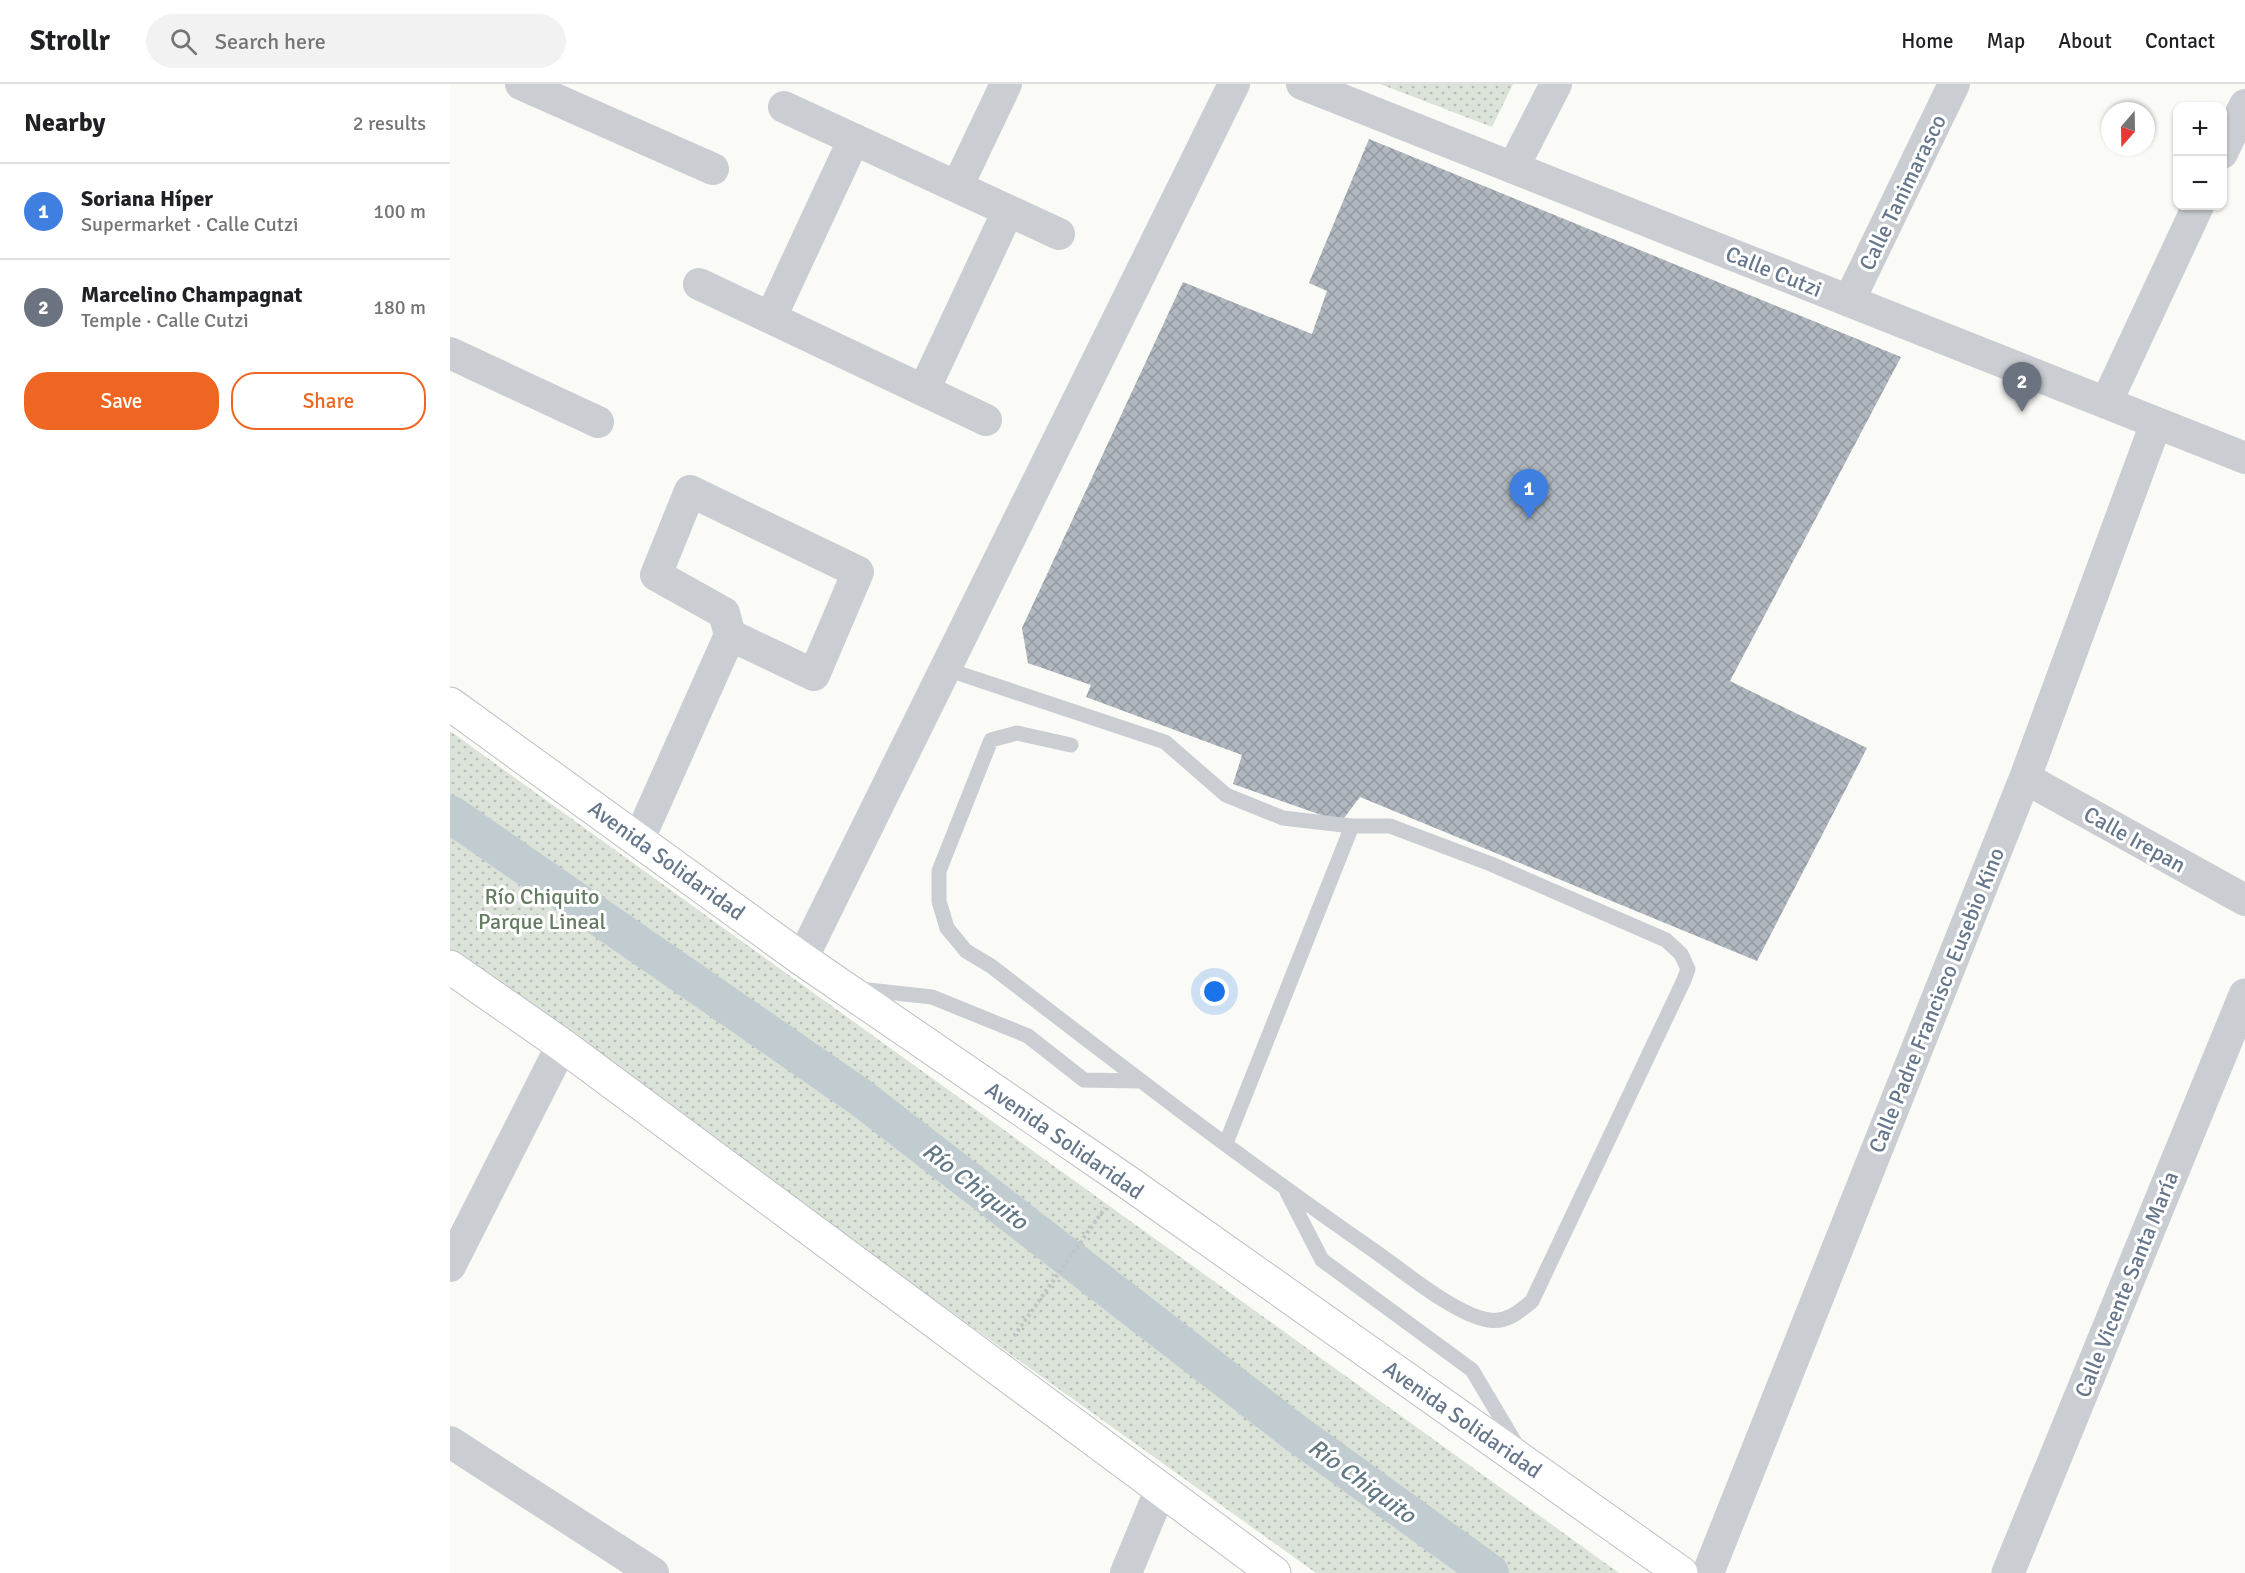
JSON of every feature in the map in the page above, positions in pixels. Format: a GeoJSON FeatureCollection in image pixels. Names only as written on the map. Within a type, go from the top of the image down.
{"type":"FeatureCollection","features":[{"type":"Feature","properties":{"kind":"main road","name":"Avenida Solidaridad"},"geometry":{"type":"LineString","coordinates":[[450,704],[802,959],[1126,1181],[1681,1573]]}},
{"type":"Feature","properties":{"kind":"main road"},"geometry":{"type":"LineString","coordinates":[[450,967],[562,1045],[1160,1491],[1274,1573]]}},
{"type":"Feature","properties":{"kind":"street"},"geometry":{"type":"LineString","coordinates":[[521,84],[713,169]]}},
{"type":"Feature","properties":{"kind":"street"},"geometry":{"type":"LineString","coordinates":[[957,187],[1006,84]]}},
{"type":"Feature","properties":{"kind":"street"},"geometry":{"type":"LineString","coordinates":[[802,959],[1234,84]]}},
{"type":"Feature","properties":{"kind":"street","name":"Calle Cutzi"},"geometry":{"type":"LineString","coordinates":[[1302,84],[2245,458]]}},
{"type":"Feature","properties":{"kind":"street"},"geometry":{"type":"LineString","coordinates":[[1513,168],[1556,84]]}},
{"type":"Feature","properties":{"kind":"street","name":"Calle Tanimarasco"},"geometry":{"type":"LineString","coordinates":[[1849,301],[1954,84]]}},
{"type":"Feature","properties":{"kind":"street"},"geometry":{"type":"LineString","coordinates":[[2227,144],[2245,105]]}},
{"type":"Feature","properties":{"kind":"street"},"geometry":{"type":"LineString","coordinates":[[784,106],[1059,234]]}},
{"type":"Feature","properties":{"kind":"street"},"geometry":{"type":"LineString","coordinates":[[771,317],[854,139]]}},
{"type":"Feature","properties":{"kind":"street"},"geometry":{"type":"LineString","coordinates":[[2106,403],[2196,210]]}},
{"type":"Feature","properties":{"kind":"street"},"geometry":{"type":"LineString","coordinates":[[924,390],[1008,211]]}},
{"type":"Feature","properties":{"kind":"street"},"geometry":{"type":"LineString","coordinates":[[699,284],[986,420]]}},
{"type":"Feature","properties":{"kind":"street"},"geometry":{"type":"LineString","coordinates":[[450,353],[598,422]]}},
{"type":"Feature","properties":{"kind":"street","name":"Calle Padre Francisco Eusebio Kino"},"geometry":{"type":"LineString","coordinates":[[1708,1573],[2025,778],[2156,423]]}},
{"type":"Feature","properties":{"kind":"street"},"geometry":{"type":"LineString","coordinates":[[639,839],[730,635],[724,613],[657,575],[690,491],[858,572],[814,675],[730,635]]}},
{"type":"Feature","properties":{"kind":"street","name":"Calle Irepan"},"geometry":{"type":"LineString","coordinates":[[2025,778],[2245,900]]}},
{"type":"Feature","properties":{"kind":"street","name":"Calle Vicente Santa María"},"geometry":{"type":"LineString","coordinates":[[2016,1570],[2245,995]]}},
{"type":"Feature","properties":{"kind":"street"},"geometry":{"type":"LineString","coordinates":[[450,1266],[562,1045]]}},
{"type":"Feature","properties":{"kind":"street"},"geometry":{"type":"LineString","coordinates":[[450,1443],[653,1573]]}},
{"type":"Feature","properties":{"kind":"street"},"geometry":{"type":"LineString","coordinates":[[1126,1573],[1160,1491]]}},
{"type":"Feature","properties":{"kind":"lane"},"geometry":{"type":"LineString","coordinates":[[946,669],[1165,742],[1226,795],[1283,818],[1352,826],[1390,825],[1491,864],[1666,940],[1680,954],[1688,969],[1533,1300],[1514,1316],[1490,1320],[1463,1312],[1286,1190],[1226,1143],[1139,1081],[991,966],[966,951],[948,928],[939,901],[939,871],[991,740],[1017,733],[1071,745]]}},
{"type":"Feature","properties":{"kind":"lane"},"geometry":{"type":"LineString","coordinates":[[1226,1143],[1352,826]]}},
{"type":"Feature","properties":{"kind":"lane"},"geometry":{"type":"LineString","coordinates":[[842,987],[932,997],[1029,1036],[1084,1080],[1139,1081]]}},
{"type":"Feature","properties":{"kind":"lane"},"geometry":{"type":"LineString","coordinates":[[1286,1190],[1322,1260],[1472,1370],[1530,1467]]}},
{"type":"Feature","properties":{"kind":"path"},"geometry":{"type":"LineString","coordinates":[[1012,1339],[1101,1213]]}},
{"type":"Feature","properties":{"kind":"green space"},"geometry":{"type":"Polygon","coordinates":[[[1380,84],[1513,84],[1492,127],[1380,84]]]}},
{"type":"Feature","properties":{"kind":"green space","name":"Río Chiquito Parque Lineal"},"geometry":{"type":"Polygon","coordinates":[[[450,731],[1619,1573],[1316,1573],[450,953],[450,731]]]}},
{"type":"Feature","properties":{"kind":"building"},"geometry":{"type":"Polygon","coordinates":[[[1369,139],[1901,357],[1730,681],[1867,748],[1757,961],[1360,797],[1341,822],[1233,784],[1242,755],[1086,697],[1091,685],[1028,663],[1022,628],[1183,282],[1312,334],[1327,291],[1309,283],[1369,139]]]}},
{"type":"Feature","properties":{"kind":"waterway","name":"Río Chiquito"},"geometry":{"type":"LineString","coordinates":[[450,814],[860,1097],[1297,1434],[1490,1573]]}},
{"type":"Feature","properties":{"kind":"place","name":"Marcelino Champagnat"},"geometry":{"type":"Point","coordinates":[2022,412]}},
{"type":"Feature","properties":{"kind":"place","name":"Soriana Híper"},"geometry":{"type":"Point","coordinates":[1529,519]}}]}
